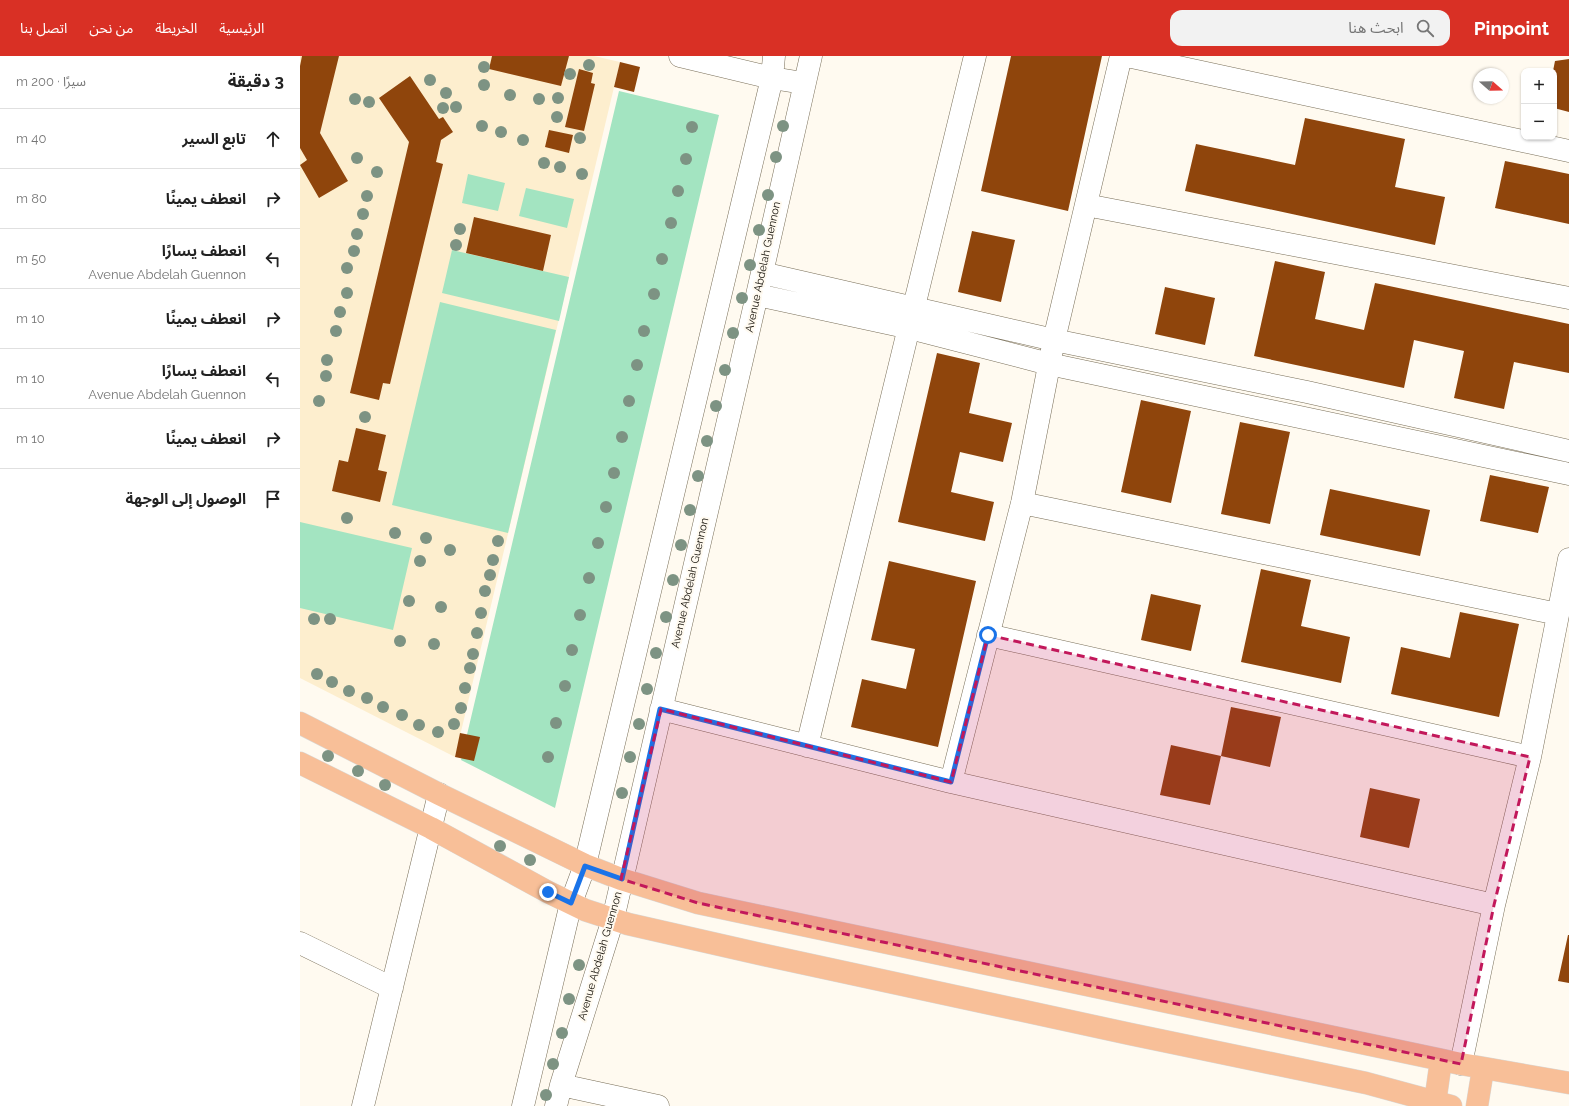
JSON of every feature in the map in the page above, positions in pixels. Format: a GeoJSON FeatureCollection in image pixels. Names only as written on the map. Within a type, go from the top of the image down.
{"type":"FeatureCollection","features":[{"type":"Feature","properties":{"kind":"main road"},"geometry":{"type":"LineString","coordinates":[[300,723],[585,866],[698,903],[1483,1069],[1569,1083]]}},
{"type":"Feature","properties":{"kind":"main road"},"geometry":{"type":"LineString","coordinates":[[300,763],[431,828],[585,910],[628,924],[775,958],[1366,1084],[1443,1104],[1451,1062]]}},
{"type":"Feature","properties":{"kind":"main road"},"geometry":{"type":"LineString","coordinates":[[1477,1106],[1483,1069]]}},
{"type":"Feature","properties":{"kind":"street"},"geometry":{"type":"LineString","coordinates":[[680,56],[772,78],[803,83]]}},
{"type":"Feature","properties":{"kind":"street"},"geometry":{"type":"LineString","coordinates":[[523,1106],[571,903],[585,866],[772,78],[774,56]]}},
{"type":"Feature","properties":{"kind":"street","name":"Avenue Abdelah Guennon"},"geometry":{"type":"LineString","coordinates":[[556,1106],[561,1085],[613,919],[660,709],[757,295],[810,56]]}},
{"type":"Feature","properties":{"kind":"street"},"geometry":{"type":"LineString","coordinates":[[807,746],[975,56]]}},
{"type":"Feature","properties":{"kind":"street"},"geometry":{"type":"LineString","coordinates":[[951,782],[1022,503],[1054,340],[1121,56]]}},
{"type":"Feature","properties":{"kind":"street"},"geometry":{"type":"LineString","coordinates":[[1127,56],[1569,151]]}},
{"type":"Feature","properties":{"kind":"street"},"geometry":{"type":"LineString","coordinates":[[1086,205],[1569,298]]}},
{"type":"Feature","properties":{"kind":"street"},"geometry":{"type":"LineString","coordinates":[[762,272],[1054,340],[1307,392],[1569,451]]}},
{"type":"Feature","properties":{"kind":"street"},"geometry":{"type":"LineString","coordinates":[[757,295],[910,328],[1050,364],[1569,474]]}},
{"type":"Feature","properties":{"kind":"street"},"geometry":{"type":"LineString","coordinates":[[1302,417],[1307,392]]}},
{"type":"Feature","properties":{"kind":"street"},"geometry":{"type":"LineString","coordinates":[[1022,503],[1558,614]]}},
{"type":"Feature","properties":{"kind":"street"},"geometry":{"type":"LineString","coordinates":[[1451,1062],[1494,905],[1530,757],[1569,559]]}},
{"type":"Feature","properties":{"kind":"street"},"geometry":{"type":"LineString","coordinates":[[988,635],[1530,757]]}},
{"type":"Feature","properties":{"kind":"street"},"geometry":{"type":"LineString","coordinates":[[660,709],[951,782],[1494,905]]}},
{"type":"Feature","properties":{"kind":"street"},"geometry":{"type":"LineString","coordinates":[[363,1106],[439,794]]}},
{"type":"Feature","properties":{"kind":"street"},"geometry":{"type":"LineString","coordinates":[[300,943],[392,988]]}},
{"type":"Feature","properties":{"kind":"street"},"geometry":{"type":"LineString","coordinates":[[561,1085],[658,1106]]}},
{"type":"Feature","properties":{"kind":"highlighted area"},"geometry":{"type":"Polygon","coordinates":[[[988,635],[1530,757],[1494,905],[1461,1064],[698,903],[621,879],[661,709],[951,782],[988,635]]]}},
{"type":"Feature","properties":{"kind":"shaded area"},"geometry":{"type":"Polygon","coordinates":[[[300,56],[594,56],[620,62],[455,757],[300,678],[300,56]]]}},
{"type":"Feature","properties":{"kind":"green space"},"geometry":{"type":"Polygon","coordinates":[[[619,91],[719,115],[555,808],[461,760],[619,91]]]}},
{"type":"Feature","properties":{"kind":"green space"},"geometry":{"type":"Polygon","coordinates":[[[468,174],[505,183],[498,211],[462,203],[468,174]]]}},
{"type":"Feature","properties":{"kind":"green space"},"geometry":{"type":"Polygon","coordinates":[[[526,188],[574,199],[567,228],[519,216],[526,188]]]}},
{"type":"Feature","properties":{"kind":"green space"},"geometry":{"type":"Polygon","coordinates":[[[452,250],[569,277],[559,321],[442,293],[452,250]]]}},
{"type":"Feature","properties":{"kind":"green space"},"geometry":{"type":"Polygon","coordinates":[[[440,302],[556,330],[508,533],[392,505],[440,302]]]}},
{"type":"Feature","properties":{"kind":"green space"},"geometry":{"type":"Polygon","coordinates":[[[300,522],[412,548],[393,630],[300,608],[300,522]]]}},
{"type":"Feature","properties":{"kind":"building"},"geometry":{"type":"Polygon","coordinates":[[[302,56],[339,56],[320,133],[348,181],[319,198],[300,165],[307,160],[300,148],[300,66],[302,56]]]}},
{"type":"Feature","properties":{"kind":"building"},"geometry":{"type":"Polygon","coordinates":[[[492,56],[569,56],[561,86],[489,69],[492,56]]]}},
{"type":"Feature","properties":{"kind":"building"},"geometry":{"type":"Polygon","coordinates":[[[1011,56],[1102,56],[1068,211],[981,191],[1011,56]]]}},
{"type":"Feature","properties":{"kind":"building"},"geometry":{"type":"Polygon","coordinates":[[[1569,59],[1569,112],[1557,109],[1557,68],[1554,68],[1555,61],[1569,59]]]}},
{"type":"Feature","properties":{"kind":"building"},"geometry":{"type":"Polygon","coordinates":[[[620,62],[640,67],[634,92],[614,87],[620,62]]]}},
{"type":"Feature","properties":{"kind":"building"},"geometry":{"type":"Polygon","coordinates":[[[579,69],[593,73],[591,83],[595,84],[584,131],[565,127],[579,69]]]}},
{"type":"Feature","properties":{"kind":"building"},"geometry":{"type":"Polygon","coordinates":[[[410,76],[439,119],[443,117],[453,132],[441,140],[436,162],[443,164],[390,384],[383,383],[379,400],[350,393],[409,142],[379,98],[410,76]]]}},
{"type":"Feature","properties":{"kind":"building"},"geometry":{"type":"Polygon","coordinates":[[[1305,118],[1405,139],[1395,187],[1445,197],[1435,245],[1185,191],[1196,144],[1295,165],[1305,118]]]}},
{"type":"Feature","properties":{"kind":"building"},"geometry":{"type":"Polygon","coordinates":[[[549,130],[573,135],[569,153],[545,147],[549,130]]]}},
{"type":"Feature","properties":{"kind":"building"},"geometry":{"type":"Polygon","coordinates":[[[1505,161],[1569,174],[1569,224],[1495,208],[1505,161]]]}},
{"type":"Feature","properties":{"kind":"building"},"geometry":{"type":"Polygon","coordinates":[[[474,217],[551,235],[543,271],[466,253],[474,217]]]}},
{"type":"Feature","properties":{"kind":"building"},"geometry":{"type":"Polygon","coordinates":[[[972,231],[1015,240],[1001,302],[958,292],[972,231]]]}},
{"type":"Feature","properties":{"kind":"building"},"geometry":{"type":"Polygon","coordinates":[[[1275,261],[1325,272],[1315,319],[1364,330],[1375,283],[1569,324],[1569,373],[1514,362],[1504,409],[1454,398],[1464,351],[1414,340],[1404,388],[1254,356],[1275,261]]]}},
{"type":"Feature","properties":{"kind":"building"},"geometry":{"type":"Polygon","coordinates":[[[1165,287],[1215,298],[1205,345],[1155,334],[1165,287]]]}},
{"type":"Feature","properties":{"kind":"building"},"geometry":{"type":"Polygon","coordinates":[[[937,353],[980,363],[969,413],[1012,423],[1003,462],[960,452],[951,492],[994,502],[985,541],[898,522],[937,353]]]}},
{"type":"Feature","properties":{"kind":"building"},"geometry":{"type":"Polygon","coordinates":[[[1141,400],[1191,411],[1171,503],[1121,492],[1141,400]]]}},
{"type":"Feature","properties":{"kind":"building"},"geometry":{"type":"Polygon","coordinates":[[[1240,422],[1290,432],[1270,524],[1221,514],[1240,422]]]}},
{"type":"Feature","properties":{"kind":"building"},"geometry":{"type":"Polygon","coordinates":[[[356,428],[386,435],[378,470],[387,472],[380,502],[332,491],[339,460],[348,462],[356,428]]]}},
{"type":"Feature","properties":{"kind":"building"},"geometry":{"type":"Polygon","coordinates":[[[1490,475],[1549,487],[1538,533],[1480,521],[1490,475]]]}},
{"type":"Feature","properties":{"kind":"building"},"geometry":{"type":"Polygon","coordinates":[[[1330,489],[1430,510],[1420,556],[1320,535],[1330,489]]]}},
{"type":"Feature","properties":{"kind":"building"},"geometry":{"type":"Polygon","coordinates":[[[889,561],[976,581],[938,747],[851,727],[862,679],[906,689],[915,649],[871,640],[889,561]]]}},
{"type":"Feature","properties":{"kind":"building"},"geometry":{"type":"Polygon","coordinates":[[[1261,569],[1311,580],[1301,626],[1350,637],[1341,683],[1241,662],[1261,569]]]}},
{"type":"Feature","properties":{"kind":"building"},"geometry":{"type":"Polygon","coordinates":[[[1151,594],[1201,605],[1191,651],[1141,640],[1151,594]]]}},
{"type":"Feature","properties":{"kind":"building"},"geometry":{"type":"Polygon","coordinates":[[[1460,612],[1519,624],[1499,717],[1391,694],[1401,647],[1450,658],[1460,612]]]}},
{"type":"Feature","properties":{"kind":"building"},"geometry":{"type":"Polygon","coordinates":[[[1231,707],[1281,717],[1270,767],[1221,756],[1231,707]]]}},
{"type":"Feature","properties":{"kind":"building"},"geometry":{"type":"Polygon","coordinates":[[[460,733],[480,737],[474,761],[455,757],[460,733]]]}},
{"type":"Feature","properties":{"kind":"building"},"geometry":{"type":"Polygon","coordinates":[[[1171,745],[1221,756],[1210,805],[1160,795],[1171,745]]]}},
{"type":"Feature","properties":{"kind":"building"},"geometry":{"type":"Polygon","coordinates":[[[1370,788],[1420,799],[1409,848],[1360,837],[1370,788]]]}},
{"type":"Feature","properties":{"kind":"building"},"geometry":{"type":"Polygon","coordinates":[[[1569,935],[1569,983],[1558,981],[1569,935]]]}},
{"type":"Feature","properties":{"kind":"route"},"geometry":{"type":"LineString","coordinates":[[548,892],[571,903],[585,866],[622,879],[660,709],[951,782],[988,635]]}}]}
